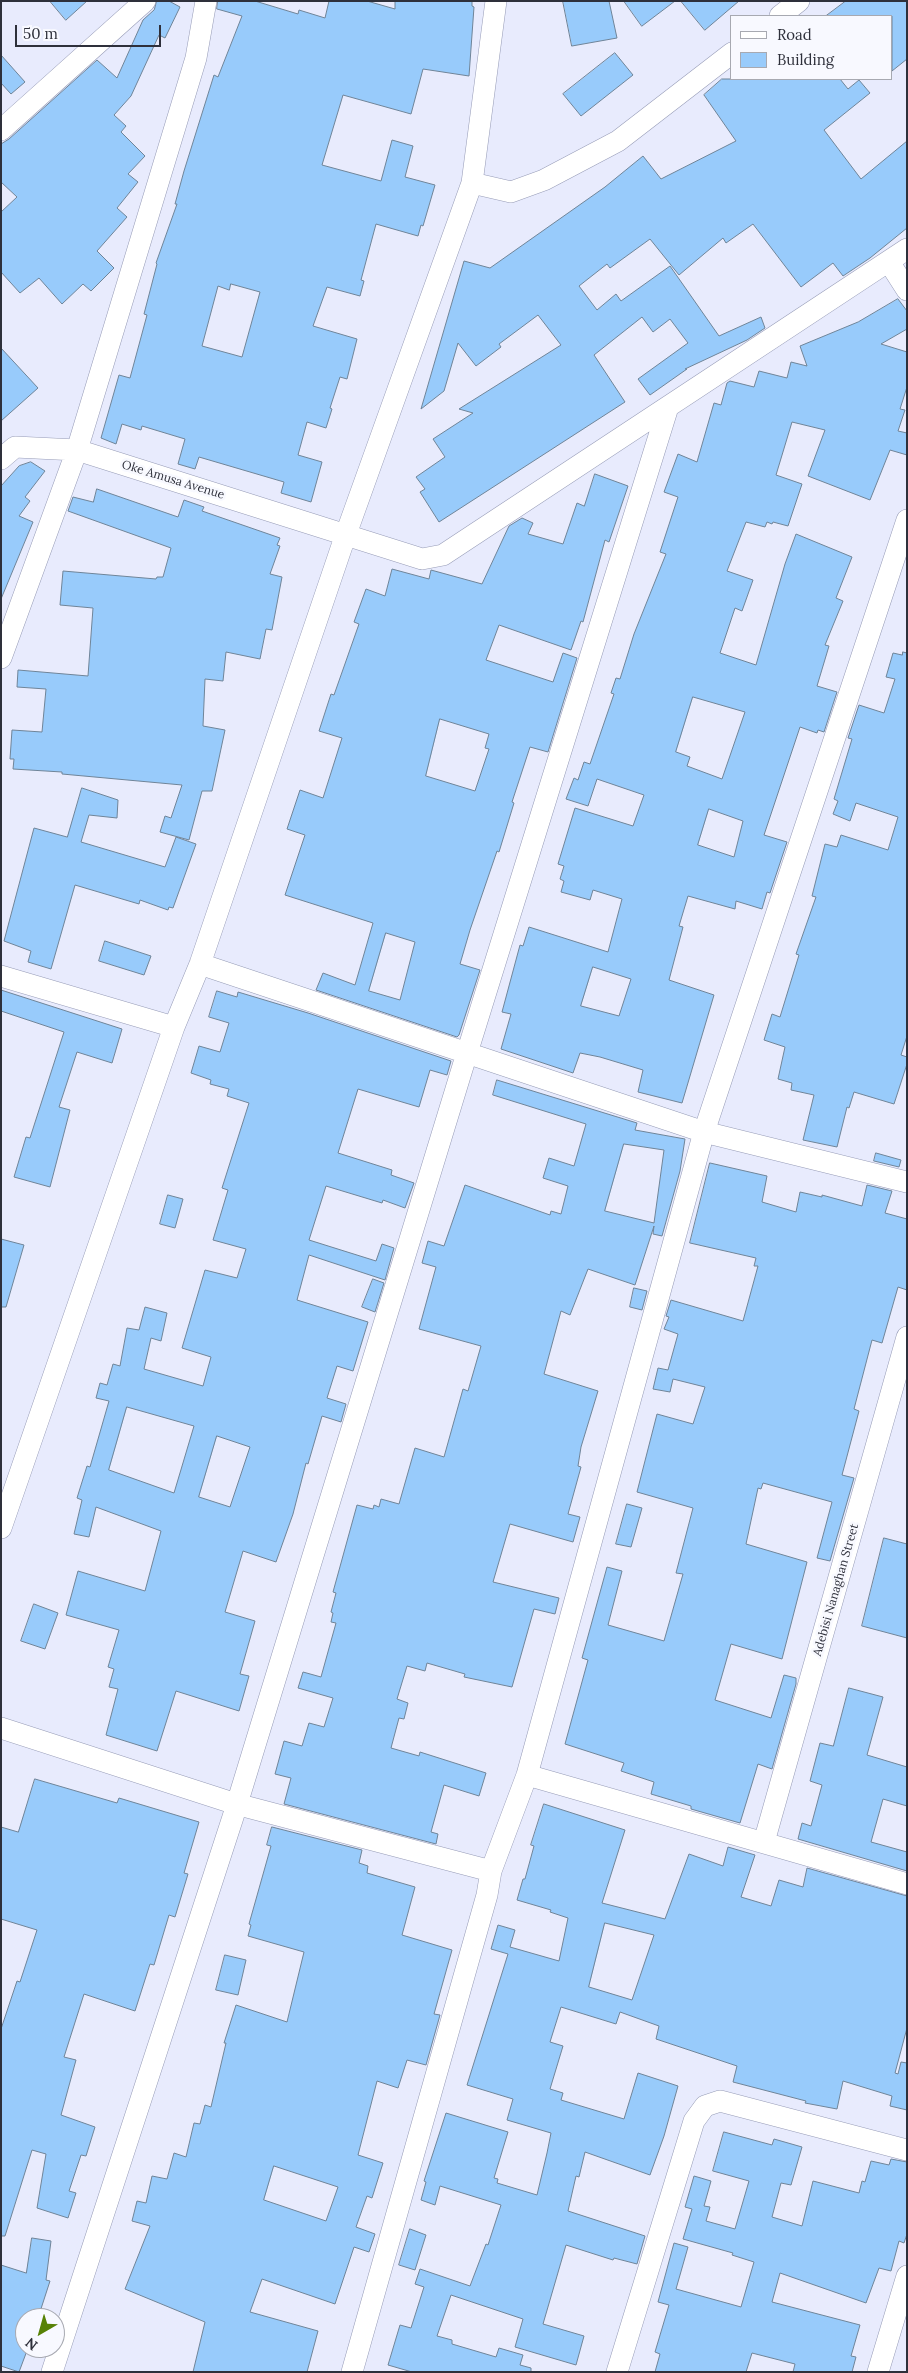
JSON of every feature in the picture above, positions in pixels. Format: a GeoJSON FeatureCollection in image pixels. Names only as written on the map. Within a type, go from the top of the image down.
{"type":"FeatureCollection","features":[{"type":"Feature","properties":{"kind":"street"},"geometry":{"type":"LineString","coordinates":[[1,130],[145,1]]}},
{"type":"Feature","properties":{"kind":"street"},"geometry":{"type":"LineString","coordinates":[[1,658],[77,450],[196,58],[206,1]]}},
{"type":"Feature","properties":{"kind":"street"},"geometry":{"type":"LineString","coordinates":[[1,1528],[174,1027],[200,964],[346,534],[472,183],[496,1]]}},
{"type":"Feature","properties":{"kind":"street"},"geometry":{"type":"LineString","coordinates":[[781,15],[799,1]]}},
{"type":"Feature","properties":{"kind":"street"},"geometry":{"type":"LineString","coordinates":[[472,183],[511,192],[544,180],[618,141],[730,55]]}},
{"type":"Feature","properties":{"kind":"street","name":"Oke Amusa Avenue"},"geometry":{"type":"LineString","coordinates":[[1,459],[15,447],[77,450],[422,559],[443,555],[889,262],[907,248]]}},
{"type":"Feature","properties":{"kind":"street"},"geometry":{"type":"LineString","coordinates":[[889,262],[907,290]]}},
{"type":"Feature","properties":{"kind":"street"},"geometry":{"type":"LineString","coordinates":[[52,2372],[236,1804],[668,407]]}},
{"type":"Feature","properties":{"kind":"street"},"geometry":{"type":"LineString","coordinates":[[352,2372],[487,1895],[490,1870],[527,1775],[704,1132],[907,520]]}},
{"type":"Feature","properties":{"kind":"street"},"geometry":{"type":"LineString","coordinates":[[200,964],[704,1132],[907,1182]]}},
{"type":"Feature","properties":{"kind":"street"},"geometry":{"type":"LineString","coordinates":[[1,976],[174,1027]]}},
{"type":"Feature","properties":{"kind":"street","name":"Adebisi Nanaghan Street"},"geometry":{"type":"LineString","coordinates":[[764,1842],[907,1337]]}},
{"type":"Feature","properties":{"kind":"street"},"geometry":{"type":"LineString","coordinates":[[1,1728],[236,1804],[490,1870]]}},
{"type":"Feature","properties":{"kind":"street"},"geometry":{"type":"LineString","coordinates":[[527,1775],[907,1884]]}},
{"type":"Feature","properties":{"kind":"street"},"geometry":{"type":"LineString","coordinates":[[617,2372],[694,2121],[705,2106],[720,2101],[907,2150]]}},
{"type":"Feature","properties":{"kind":"street"},"geometry":{"type":"LineString","coordinates":[[878,2372],[907,2276]]}},
{"type":"Feature","properties":{"kind":"building"},"geometry":{"type":"Polygon","coordinates":[[[50,1],[87,1],[66,20],[50,1]]]}},
{"type":"Feature","properties":{"kind":"building"},"geometry":{"type":"Polygon","coordinates":[[[157,1],[169,1],[180,7],[165,38],[159,35],[131,96],[114,115],[126,126],[121,132],[145,156],[128,174],[138,182],[117,208],[127,217],[97,251],[114,268],[91,291],[83,284],[62,304],[39,278],[20,293],[1,272],[1,212],[17,197],[1,182],[1,144],[9,139],[97,60],[117,78],[143,20],[154,10],[157,1]]]}},
{"type":"Feature","properties":{"kind":"building"},"geometry":{"type":"Polygon","coordinates":[[[218,1],[255,1],[298,14],[299,10],[325,18],[329,1],[367,1],[395,9],[395,1],[472,1],[472,6],[474,7],[469,76],[423,69],[411,114],[343,95],[322,165],[381,181],[392,140],[413,146],[405,177],[435,185],[423,226],[421,225],[418,236],[376,224],[361,280],[364,281],[360,296],[327,287],[313,326],[357,339],[347,379],[340,377],[326,428],[307,422],[298,455],[322,462],[311,502],[281,493],[284,482],[199,457],[195,469],[178,464],[185,439],[142,426],[141,430],[122,424],[116,444],[101,438],[119,375],[130,378],[147,315],[144,314],[156,263],[177,204],[175,204],[184,171],[214,75],[218,77],[242,16],[217,9],[218,1]],[[231,284],[229,290],[218,286],[202,346],[242,357],[260,292],[231,284]]]}},
{"type":"Feature","properties":{"kind":"building"},"geometry":{"type":"Polygon","coordinates":[[[563,1],[609,1],[617,38],[572,46],[563,1]]]}},
{"type":"Feature","properties":{"kind":"building"},"geometry":{"type":"Polygon","coordinates":[[[624,1],[675,1],[642,26],[624,1]]]}},
{"type":"Feature","properties":{"kind":"building"},"geometry":{"type":"Polygon","coordinates":[[[681,1],[739,1],[705,30],[681,1]]]}},
{"type":"Feature","properties":{"kind":"building"},"geometry":{"type":"Polygon","coordinates":[[[846,1],[907,1],[907,59],[893,70],[893,15],[827,15],[846,1]]]}},
{"type":"Feature","properties":{"kind":"building"},"geometry":{"type":"Polygon","coordinates":[[[615,53],[633,75],[581,116],[563,94],[615,53]]]}},
{"type":"Feature","properties":{"kind":"building"},"geometry":{"type":"Polygon","coordinates":[[[1,55],[25,82],[11,94],[1,83],[1,55]]]}},
{"type":"Feature","properties":{"kind":"building"},"geometry":{"type":"Polygon","coordinates":[[[722,79],[841,80],[848,89],[859,80],[870,93],[824,130],[861,179],[907,141],[907,228],[870,258],[843,276],[833,263],[801,287],[753,224],[726,243],[723,238],[679,275],[650,239],[610,268],[607,264],[579,286],[597,310],[616,294],[621,301],[670,266],[719,336],[761,317],[765,328],[747,340],[685,369],[687,369],[650,395],[638,379],[688,343],[670,319],[653,332],[642,317],[594,355],[625,402],[439,522],[420,492],[425,489],[416,477],[445,457],[433,439],[473,413],[459,409],[561,345],[538,315],[499,344],[501,347],[476,366],[458,343],[444,391],[421,409],[464,261],[490,268],[605,187],[643,156],[661,179],[736,141],[704,95],[722,79]]]}},
{"type":"Feature","properties":{"kind":"building"},"geometry":{"type":"Polygon","coordinates":[[[898,299],[907,311],[907,329],[881,344],[907,352],[907,387],[900,409],[905,410],[898,431],[907,433],[907,455],[890,450],[870,500],[808,476],[825,430],[792,422],[776,475],[802,484],[788,526],[767,522],[765,527],[746,522],[727,571],[753,580],[742,611],[735,608],[720,653],[756,665],[785,564],[796,534],[852,557],[836,598],[843,601],[825,645],[829,646],[817,686],[837,692],[824,732],[818,730],[817,733],[800,727],[764,835],[787,842],[770,893],[767,892],[762,909],[736,901],[735,909],[688,896],[679,926],[683,927],[669,980],[714,995],[682,1103],[638,1092],[643,1070],[600,1057],[580,1053],[573,1073],[501,1049],[511,1014],[502,1012],[520,945],[523,946],[529,927],[608,952],[622,899],[593,890],[590,900],[561,892],[564,881],[560,879],[564,866],[558,864],[575,808],[633,826],[644,795],[597,779],[588,806],[566,799],[574,778],[578,780],[584,762],[590,764],[614,694],[611,693],[616,678],[620,679],[634,634],[666,554],[660,552],[678,497],[664,492],[678,454],[697,462],[714,403],[721,405],[727,383],[730,381],[754,387],[759,371],[787,378],[791,362],[807,366],[800,346],[858,322],[898,299]],[[693,697],[676,752],[690,757],[687,766],[722,779],[745,712],[693,697]],[[709,809],[698,845],[734,857],[743,821],[709,809]],[[593,967],[581,1006],[619,1016],[631,979],[593,967]]]}},
{"type":"Feature","properties":{"kind":"building"},"geometry":{"type":"Polygon","coordinates":[[[1,348],[38,388],[1,421],[1,348]]]}},
{"type":"Feature","properties":{"kind":"building"},"geometry":{"type":"Polygon","coordinates":[[[31,462],[45,471],[25,497],[30,501],[19,516],[33,522],[1,599],[1,486],[19,466],[31,462]]]}},
{"type":"Feature","properties":{"kind":"building"},"geometry":{"type":"Polygon","coordinates":[[[595,474],[628,486],[609,542],[605,540],[583,622],[581,621],[571,650],[499,625],[486,660],[553,682],[563,653],[577,658],[548,752],[530,747],[512,802],[514,803],[499,852],[497,851],[470,930],[460,964],[480,970],[459,1035],[457,1037],[316,990],[323,973],[355,985],[373,923],[285,895],[305,835],[287,829],[300,790],[323,798],[342,738],[319,731],[331,694],[334,695],[359,624],[354,622],[366,589],[385,596],[392,569],[429,579],[431,570],[482,584],[509,526],[522,518],[533,523],[528,534],[563,544],[577,503],[584,506],[595,474]],[[440,719],[426,776],[475,791],[489,749],[485,748],[489,734],[440,719]],[[386,933],[369,991],[400,1000],[415,942],[386,933]]]}},
{"type":"Feature","properties":{"kind":"building"},"geometry":{"type":"Polygon","coordinates":[[[97,489],[178,517],[184,500],[204,507],[202,511],[280,538],[277,545],[280,546],[270,574],[282,577],[272,630],[266,629],[260,659],[226,652],[223,681],[205,679],[203,726],[225,730],[212,791],[202,791],[189,840],[160,832],[165,816],[171,818],[182,785],[62,774],[62,772],[13,769],[14,759],[10,759],[12,730],[42,732],[46,689],[17,687],[18,670],[88,676],[93,608],[60,605],[63,571],[156,579],[157,577],[163,577],[171,548],[68,511],[73,497],[93,502],[97,489]]]}},
{"type":"Feature","properties":{"kind":"building"},"geometry":{"type":"Polygon","coordinates":[[[903,652],[907,653],[907,1036],[901,1055],[907,1057],[907,1064],[894,1104],[854,1092],[849,1108],[847,1107],[837,1147],[803,1140],[814,1095],[791,1090],[792,1083],[778,1079],[785,1047],[764,1040],[772,1014],[780,1017],[799,955],[796,954],[816,897],[812,896],[825,844],[837,847],[841,835],[888,850],[898,817],[856,803],[850,821],[833,814],[838,801],[834,799],[852,739],[848,738],[859,705],[884,713],[895,679],[886,677],[893,653],[902,655],[903,652]]]}},
{"type":"Feature","properties":{"kind":"building"},"geometry":{"type":"Polygon","coordinates":[[[82,788],[118,800],[117,818],[89,815],[81,842],[165,867],[176,837],[196,844],[173,908],[169,907],[168,910],[140,900],[139,904],[75,885],[51,969],[28,962],[31,951],[4,941],[34,828],[67,837],[82,788]]]}},
{"type":"Feature","properties":{"kind":"building"},"geometry":{"type":"Polygon","coordinates":[[[105,941],[151,956],[144,975],[99,961],[105,941]]]}},
{"type":"Feature","properties":{"kind":"building"},"geometry":{"type":"Polygon","coordinates":[[[1,990],[122,1029],[112,1063],[77,1052],[59,1107],[70,1110],[50,1187],[14,1177],[26,1137],[30,1138],[64,1032],[1,1011],[1,990]]]}},
{"type":"Feature","properties":{"kind":"building"},"geometry":{"type":"Polygon","coordinates":[[[217,991],[237,997],[238,992],[308,1013],[451,1061],[447,1075],[430,1070],[419,1107],[358,1089],[338,1153],[392,1170],[391,1175],[414,1183],[405,1208],[383,1200],[382,1203],[326,1186],[309,1240],[376,1261],[382,1244],[394,1248],[385,1280],[309,1255],[297,1300],[368,1322],[353,1371],[337,1366],[327,1398],[346,1404],[341,1422],[322,1416],[308,1464],[306,1463],[293,1514],[276,1562],[243,1551],[225,1612],[255,1621],[240,1674],[249,1676],[239,1711],[176,1691],[157,1751],[106,1735],[118,1689],[109,1687],[114,1669],[108,1667],[119,1630],[66,1615],[78,1571],[145,1591],[161,1531],[96,1507],[89,1537],[74,1534],[82,1500],[77,1498],[87,1466],[90,1467],[109,1401],[96,1398],[100,1383],[107,1385],[113,1364],[120,1366],[127,1328],[139,1330],[145,1307],[167,1313],[161,1341],[151,1338],[144,1369],[203,1386],[211,1357],[182,1348],[205,1270],[237,1278],[246,1249],[213,1240],[228,1190],[222,1188],[249,1103],[227,1096],[229,1089],[210,1084],[211,1080],[191,1073],[199,1046],[220,1052],[229,1023],[209,1017],[217,991]],[[127,1407],[109,1470],[174,1493],[194,1426],[127,1407]],[[217,1436],[199,1497],[230,1507],[250,1447],[217,1436]]]}},
{"type":"Feature","properties":{"kind":"building"},"geometry":{"type":"Polygon","coordinates":[[[497,1080],[637,1123],[635,1130],[685,1139],[680,1171],[662,1236],[653,1234],[654,1226],[635,1285],[588,1269],[570,1315],[561,1311],[544,1374],[598,1391],[581,1447],[578,1466],[581,1467],[568,1514],[580,1517],[573,1542],[510,1524],[493,1582],[559,1598],[555,1614],[534,1609],[512,1687],[464,1677],[465,1674],[427,1663],[425,1671],[407,1666],[397,1699],[408,1703],[404,1719],[399,1718],[391,1748],[419,1756],[420,1752],[486,1773],[479,1796],[444,1785],[431,1832],[438,1834],[436,1844],[284,1804],[291,1778],[275,1774],[284,1741],[302,1746],[309,1723],[324,1727],[333,1698],[298,1688],[303,1672],[321,1677],[336,1623],[331,1622],[333,1613],[331,1612],[336,1593],[333,1592],[357,1505],[373,1509],[374,1505],[379,1507],[381,1499],[399,1504],[415,1448],[444,1457],[463,1389],[468,1391],[481,1346],[419,1329],[436,1267],[422,1263],[428,1241],[444,1246],[465,1185],[550,1215],[551,1211],[561,1214],[568,1186],[543,1178],[549,1158],[574,1166],[586,1124],[493,1095],[497,1080]],[[624,1144],[605,1211],[654,1223],[664,1150],[624,1144]]]}},
{"type":"Feature","properties":{"kind":"building"},"geometry":{"type":"Polygon","coordinates":[[[876,1153],[901,1160],[899,1167],[874,1161],[876,1153]]]}},
{"type":"Feature","properties":{"kind":"building"},"geometry":{"type":"Polygon","coordinates":[[[710,1163],[767,1176],[762,1202],[796,1212],[800,1192],[822,1197],[822,1195],[862,1206],[867,1185],[892,1191],[885,1213],[907,1219],[907,1290],[898,1287],[882,1343],[872,1340],[854,1409],[859,1411],[842,1475],[854,1478],[830,1561],[817,1558],[832,1502],[763,1483],[761,1489],[758,1488],[746,1544],[807,1562],[782,1659],[731,1644],[715,1700],[771,1718],[784,1675],[796,1678],[796,1684],[772,1769],[758,1764],[740,1823],[691,1809],[691,1806],[651,1794],[654,1782],[621,1771],[624,1763],[565,1744],[588,1660],[582,1658],[607,1567],[622,1571],[608,1625],[664,1641],[683,1574],[676,1573],[693,1508],[637,1492],[657,1414],[693,1424],[705,1387],[673,1379],[670,1392],[653,1389],[658,1368],[668,1370],[678,1334],[664,1329],[669,1317],[666,1316],[671,1300],[743,1321],[758,1266],[754,1266],[756,1258],[690,1243],[710,1163]]]}},
{"type":"Feature","properties":{"kind":"building"},"geometry":{"type":"Polygon","coordinates":[[[168,1195],[183,1199],[175,1228],[160,1224],[168,1195]]]}},
{"type":"Feature","properties":{"kind":"building"},"geometry":{"type":"Polygon","coordinates":[[[1,1239],[24,1245],[6,1307],[1,1307],[1,1239]]]}},
{"type":"Feature","properties":{"kind":"building"},"geometry":{"type":"Polygon","coordinates":[[[373,1279],[384,1283],[375,1312],[362,1307],[373,1279]]]}},
{"type":"Feature","properties":{"kind":"building"},"geometry":{"type":"Polygon","coordinates":[[[634,1288],[647,1291],[642,1310],[630,1307],[634,1288]]]}},
{"type":"Feature","properties":{"kind":"building"},"geometry":{"type":"Polygon","coordinates":[[[627,1504],[642,1508],[631,1547],[616,1544],[627,1504]]]}},
{"type":"Feature","properties":{"kind":"building"},"geometry":{"type":"Polygon","coordinates":[[[884,1538],[907,1544],[907,1638],[862,1626],[884,1538]]]}},
{"type":"Feature","properties":{"kind":"building"},"geometry":{"type":"Polygon","coordinates":[[[34,1604],[58,1613],[45,1649],[21,1641],[34,1604]]]}},
{"type":"Feature","properties":{"kind":"building"},"geometry":{"type":"Polygon","coordinates":[[[849,1688],[883,1697],[867,1755],[907,1767],[907,1806],[883,1799],[871,1842],[907,1852],[907,1871],[798,1839],[802,1823],[811,1826],[822,1785],[810,1781],[820,1743],[833,1746],[849,1688]]]}},
{"type":"Feature","properties":{"kind":"building"},"geometry":{"type":"Polygon","coordinates":[[[35,1779],[117,1803],[119,1798],[199,1822],[184,1873],[188,1874],[175,1917],[169,1915],[154,1965],[150,1964],[135,2011],[84,1994],[64,2057],[76,2060],[61,2115],[95,2127],[86,2156],[81,2155],[69,2191],[76,2193],[68,2218],[37,2208],[46,2154],[32,2150],[5,2236],[1,2236],[1,2029],[17,1981],[20,1982],[37,1930],[1,1919],[1,1827],[18,1832],[35,1779]]]}},
{"type":"Feature","properties":{"kind":"building"},"geometry":{"type":"Polygon","coordinates":[[[544,1804],[625,1830],[602,1903],[665,1919],[689,1854],[723,1866],[728,1847],[755,1855],[741,1897],[771,1906],[779,1880],[803,1887],[807,1868],[907,1896],[907,2028],[895,2073],[898,2074],[901,2062],[907,2063],[907,2110],[890,2106],[892,2096],[843,2081],[837,2109],[805,2103],[806,2101],[733,2082],[737,2066],[656,2039],[659,2026],[620,2012],[616,2024],[561,2007],[550,2042],[563,2046],[550,2089],[563,2093],[561,2100],[624,2119],[638,2073],[678,2086],[664,2136],[650,2175],[585,2152],[579,2177],[576,2176],[568,2211],[645,2236],[637,2264],[614,2258],[613,2260],[566,2245],[543,2324],[584,2336],[576,2365],[515,2347],[523,2319],[451,2295],[437,2336],[452,2340],[452,2344],[496,2357],[499,2348],[523,2355],[520,2365],[531,2368],[531,2372],[412,2372],[388,2365],[400,2325],[411,2328],[424,2287],[415,2284],[420,2269],[470,2286],[486,2244],[488,2245],[501,2205],[440,2186],[435,2205],[421,2200],[426,2182],[424,2181],[446,2113],[508,2132],[494,2178],[498,2179],[497,2183],[537,2195],[547,2153],[551,2133],[507,2120],[513,2099],[467,2085],[508,1954],[491,1949],[498,1925],[515,1930],[510,1947],[559,1961],[568,1918],[550,1912],[551,1910],[517,1900],[534,1846],[531,1845],[544,1804]],[[605,1923],[589,1987],[632,2000],[654,1935],[605,1923]]]}},
{"type":"Feature","properties":{"kind":"building"},"geometry":{"type":"Polygon","coordinates":[[[272,1827],[362,1850],[359,1863],[368,1866],[367,1873],[415,1887],[402,1935],[452,1950],[434,2014],[440,2015],[426,2065],[407,2060],[398,2088],[377,2081],[358,2155],[383,2163],[372,2198],[367,2196],[356,2227],[375,2234],[369,2252],[354,2247],[335,2304],[262,2279],[250,2312],[318,2331],[307,2372],[193,2372],[205,2322],[125,2289],[150,2226],[132,2221],[137,2201],[146,2203],[152,2176],[167,2179],[174,2153],[186,2157],[194,2123],[200,2124],[205,2105],[211,2107],[226,2043],[224,2043],[236,2005],[287,2022],[304,1952],[248,1936],[251,1925],[249,1924],[271,1846],[267,1845],[272,1827]],[[274,2166],[264,2200],[326,2221],[338,2187],[274,2166]]]}},
{"type":"Feature","properties":{"kind":"building"},"geometry":{"type":"Polygon","coordinates":[[[225,1955],[246,1960],[238,1995],[216,1990],[225,1955]]]}},
{"type":"Feature","properties":{"kind":"building"},"geometry":{"type":"Polygon","coordinates":[[[724,2132],[772,2145],[774,2139],[802,2147],[791,2185],[781,2183],[772,2217],[802,2226],[813,2181],[859,2193],[862,2181],[865,2182],[871,2161],[889,2165],[891,2159],[907,2162],[907,2234],[904,2243],[899,2241],[891,2271],[879,2268],[866,2303],[780,2273],[772,2302],[860,2325],[851,2356],[856,2357],[852,2372],[793,2372],[795,2364],[752,2353],[746,2372],[655,2372],[660,2354],[655,2352],[669,2305],[658,2302],[674,2243],[688,2247],[676,2289],[741,2307],[754,2262],[732,2255],[733,2253],[683,2239],[692,2209],[685,2207],[694,2176],[711,2181],[704,2206],[710,2207],[706,2221],[735,2229],[749,2181],[713,2171],[724,2132]]]}},
{"type":"Feature","properties":{"kind":"building"},"geometry":{"type":"Polygon","coordinates":[[[410,2229],[426,2235],[415,2270],[399,2265],[410,2229]]]}},
{"type":"Feature","properties":{"kind":"building"},"geometry":{"type":"Polygon","coordinates":[[[32,2238],[51,2241],[46,2280],[50,2281],[41,2308],[15,2308],[15,2358],[24,2358],[19,2372],[1,2366],[1,2265],[26,2273],[32,2238]]]}}]}
